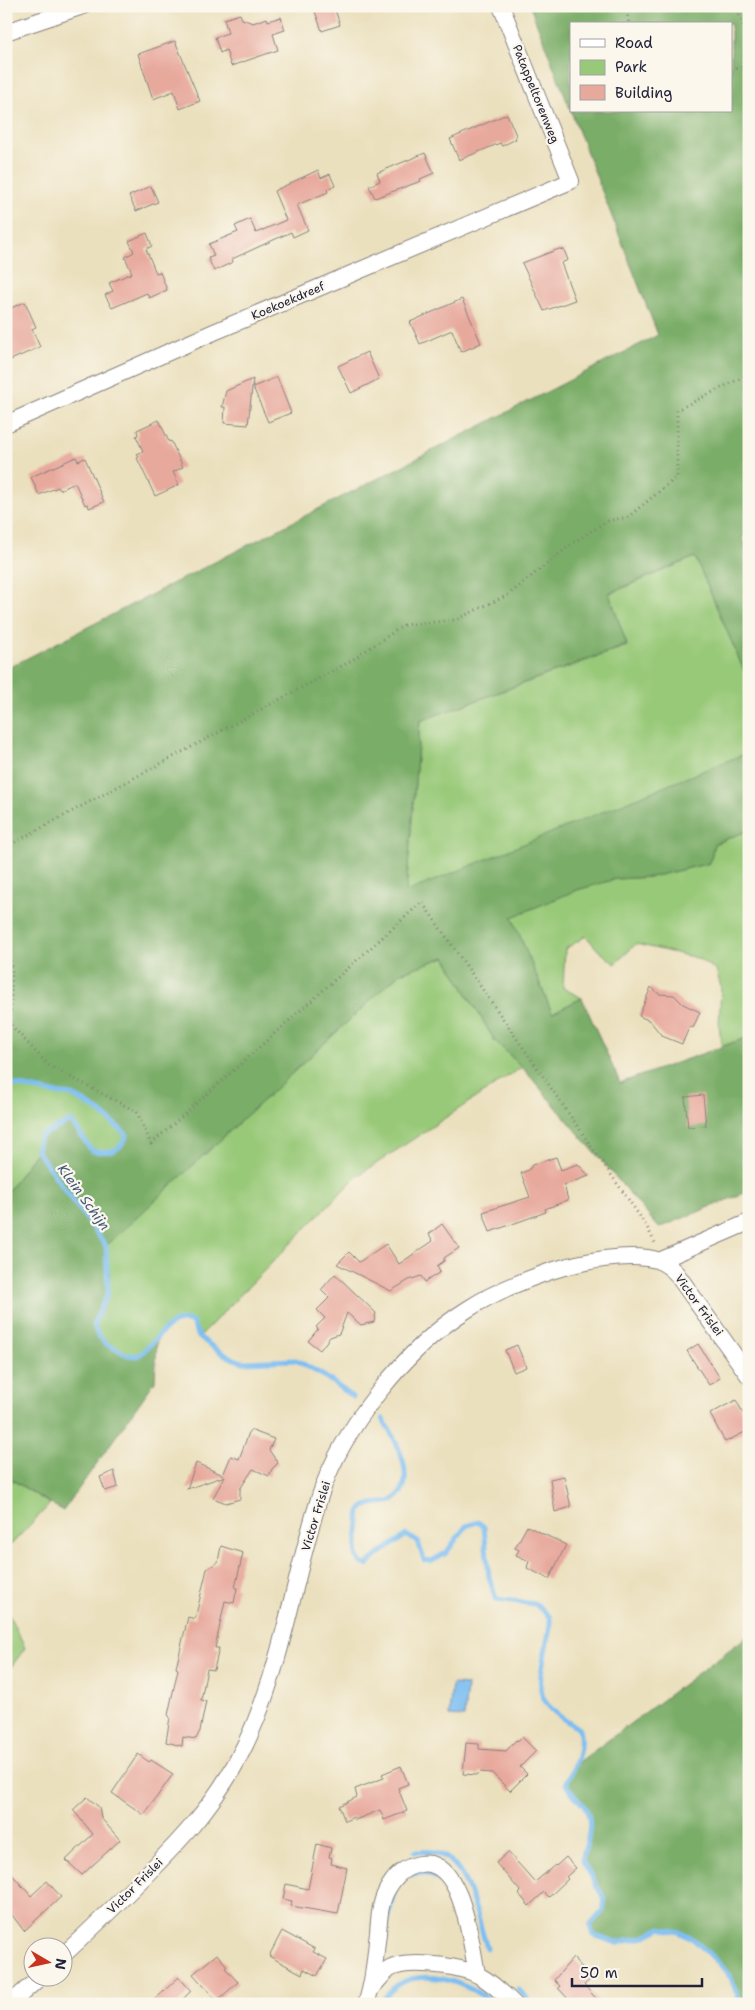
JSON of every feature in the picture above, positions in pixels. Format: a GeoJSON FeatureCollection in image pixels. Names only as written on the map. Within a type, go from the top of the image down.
{"type":"FeatureCollection","features":[{"type":"Feature","properties":{"kind":"street"},"geometry":{"type":"LineString","coordinates":[[6,32],[83,6]]}},
{"type":"Feature","properties":{"kind":"street","name":"Patappeltorenweg"},"geometry":{"type":"LineString","coordinates":[[500,6],[571,181]]}},
{"type":"Feature","properties":{"kind":"street","name":"Koekoekdreef"},"geometry":{"type":"LineString","coordinates":[[6,424],[214,332],[571,181]]}},
{"type":"Feature","properties":{"kind":"street"},"geometry":{"type":"LineString","coordinates":[[659,1261],[749,1222]]}},
{"type":"Feature","properties":{"kind":"street","name":"Victor Frislei"},"geometry":{"type":"LineString","coordinates":[[72,1946],[184,1837],[205,1811],[230,1774],[255,1721],[276,1664],[312,1524],[328,1474],[346,1439],[399,1368],[449,1322],[469,1308],[513,1284],[572,1264],[632,1258],[659,1261],[676,1272],[749,1376]]}},
{"type":"Feature","properties":{"kind":"street"},"geometry":{"type":"LineString","coordinates":[[366,2004],[372,1987],[380,1910],[386,1892],[398,1873],[411,1866],[428,1863],[439,1867],[451,1878],[458,1891],[477,1974]]}},
{"type":"Feature","properties":{"kind":"street"},"geometry":{"type":"LineString","coordinates":[[372,1987],[389,1969],[402,1965],[432,1964],[477,1974],[497,1988],[514,2004]]}},
{"type":"Feature","properties":{"kind":"street"},"geometry":{"type":"LineString","coordinates":[[10,2004],[28,1988]]}},
{"type":"Feature","properties":{"kind":"path"},"geometry":{"type":"LineString","coordinates":[[626,6],[629,22]]}},
{"type":"Feature","properties":{"kind":"path"},"geometry":{"type":"LineString","coordinates":[[735,6],[749,38]]}},
{"type":"Feature","properties":{"kind":"path"},"geometry":{"type":"LineString","coordinates":[[732,70],[749,67]]}},
{"type":"Feature","properties":{"kind":"path"},"geometry":{"type":"LineString","coordinates":[[6,847],[349,662],[404,625],[455,620],[508,595],[573,543],[607,521],[628,517],[677,477],[677,410],[749,374]]}},
{"type":"Feature","properties":{"kind":"path"},"geometry":{"type":"LineString","coordinates":[[6,936],[12,970],[10,1024],[48,1066],[137,1112],[151,1144],[422,902],[646,1225]]}},
{"type":"Feature","properties":{"kind":"green space"},"geometry":{"type":"Polygon","coordinates":[[[530,6],[749,6],[749,534],[742,537],[749,551],[749,682],[695,557],[609,593],[627,645],[420,721],[406,892],[749,752],[749,830],[714,844],[710,863],[651,877],[616,879],[577,890],[512,917],[552,1013],[582,998],[620,1083],[749,1037],[749,1191],[659,1228],[522,1067],[495,1041],[445,957],[400,973],[106,1246],[109,1287],[107,1296],[95,1321],[96,1331],[99,1337],[110,1346],[125,1353],[138,1356],[149,1348],[157,1338],[155,1381],[63,1511],[6,1476],[6,1194],[37,1151],[40,1136],[71,1121],[92,1151],[104,1152],[117,1149],[121,1146],[127,1135],[99,1111],[72,1095],[6,1083],[6,669],[658,335],[571,112],[732,112],[732,22],[570,22],[570,109],[530,6]]]}},
{"type":"Feature","properties":{"kind":"green space"},"geometry":{"type":"Polygon","coordinates":[[[695,557],[749,682],[749,752],[406,893],[420,721],[627,646],[609,594],[695,557]]]}},
{"type":"Feature","properties":{"kind":"green space"},"geometry":{"type":"Polygon","coordinates":[[[749,830],[749,1037],[722,1046],[719,1026],[721,987],[716,970],[697,958],[636,944],[615,964],[597,949],[586,936],[565,949],[563,988],[582,998],[552,1013],[512,917],[577,890],[616,879],[651,877],[710,863],[714,844],[749,830]]]}},
{"type":"Feature","properties":{"kind":"green space"},"geometry":{"type":"Polygon","coordinates":[[[445,957],[495,1041],[522,1067],[356,1177],[199,1337],[192,1322],[184,1321],[176,1322],[169,1326],[138,1356],[125,1353],[104,1342],[96,1331],[95,1324],[109,1287],[106,1246],[400,973],[445,957]]]}},
{"type":"Feature","properties":{"kind":"green space"},"geometry":{"type":"Polygon","coordinates":[[[6,1083],[72,1095],[99,1111],[127,1135],[121,1146],[117,1149],[104,1152],[92,1151],[71,1121],[40,1135],[37,1151],[6,1194],[6,1083]]]}},
{"type":"Feature","properties":{"kind":"green space"},"geometry":{"type":"Polygon","coordinates":[[[6,1476],[50,1504],[6,1550],[6,1476]]]}},
{"type":"Feature","properties":{"kind":"green space"},"geometry":{"type":"Polygon","coordinates":[[[6,1609],[25,1648],[6,1674],[6,1609]]]}},
{"type":"Feature","properties":{"kind":"green space"},"geometry":{"type":"Polygon","coordinates":[[[749,1635],[749,2004],[741,2004],[731,1978],[720,1964],[693,1939],[679,1932],[661,1928],[644,1937],[617,1943],[593,1935],[590,1925],[603,1911],[605,1900],[582,1861],[590,1826],[588,1812],[566,1784],[575,1765],[749,1635]]]}},
{"type":"Feature","properties":{"kind":"water"},"geometry":{"type":"Polygon","coordinates":[[[452,1684],[467,1685],[464,1717],[449,1716],[452,1684]]]}},
{"type":"Feature","properties":{"kind":"building"},"geometry":{"type":"Polygon","coordinates":[[[313,6],[334,6],[340,25],[322,31],[313,6]]]}},
{"type":"Feature","properties":{"kind":"building"},"geometry":{"type":"Polygon","coordinates":[[[240,14],[242,19],[253,23],[267,18],[268,21],[281,17],[285,30],[273,34],[278,50],[231,66],[226,50],[220,53],[215,37],[228,33],[224,19],[240,14]]]}},
{"type":"Feature","properties":{"kind":"building"},"geometry":{"type":"Polygon","coordinates":[[[175,41],[200,101],[180,109],[174,91],[153,99],[138,54],[175,41]]]}},
{"type":"Feature","properties":{"kind":"building"},"geometry":{"type":"Polygon","coordinates":[[[507,114],[516,139],[502,146],[500,143],[459,160],[450,139],[507,114]]]}},
{"type":"Feature","properties":{"kind":"building"},"geometry":{"type":"Polygon","coordinates":[[[425,153],[434,173],[420,179],[421,181],[375,198],[369,186],[380,181],[377,173],[425,153]]]}},
{"type":"Feature","properties":{"kind":"building"},"geometry":{"type":"Polygon","coordinates":[[[318,170],[321,178],[330,174],[335,186],[327,189],[328,192],[297,205],[308,230],[293,237],[291,232],[232,259],[233,262],[214,271],[208,258],[214,256],[209,244],[238,232],[235,226],[250,219],[256,233],[286,220],[274,191],[318,170]]]}},
{"type":"Feature","properties":{"kind":"building"},"geometry":{"type":"Polygon","coordinates":[[[151,186],[158,202],[136,211],[129,196],[151,186]]]}},
{"type":"Feature","properties":{"kind":"building"},"geometry":{"type":"Polygon","coordinates":[[[147,233],[152,246],[146,249],[156,273],[160,272],[167,290],[149,298],[147,293],[112,308],[105,295],[113,291],[109,283],[132,273],[125,257],[134,252],[129,241],[147,233]]]}},
{"type":"Feature","properties":{"kind":"building"},"geometry":{"type":"Polygon","coordinates":[[[559,249],[564,250],[568,260],[561,263],[575,300],[544,311],[522,263],[559,249]]]}},
{"type":"Feature","properties":{"kind":"building"},"geometry":{"type":"Polygon","coordinates":[[[462,299],[481,343],[461,352],[452,330],[420,344],[410,322],[462,299]]]}},
{"type":"Feature","properties":{"kind":"building"},"geometry":{"type":"Polygon","coordinates":[[[25,302],[36,327],[32,329],[40,347],[6,362],[6,310],[25,302]]]}},
{"type":"Feature","properties":{"kind":"building"},"geometry":{"type":"Polygon","coordinates":[[[367,352],[379,379],[351,393],[338,366],[367,352]]]}},
{"type":"Feature","properties":{"kind":"building"},"geometry":{"type":"Polygon","coordinates":[[[277,377],[291,413],[268,422],[253,387],[277,377]]]}},
{"type":"Feature","properties":{"kind":"building"},"geometry":{"type":"Polygon","coordinates":[[[253,379],[248,425],[224,423],[225,407],[222,407],[226,391],[253,379]]]}},
{"type":"Feature","properties":{"kind":"building"},"geometry":{"type":"Polygon","coordinates":[[[159,420],[183,467],[173,472],[179,485],[155,496],[137,458],[139,457],[137,454],[143,451],[136,436],[138,435],[137,430],[159,420]]]}},
{"type":"Feature","properties":{"kind":"building"},"geometry":{"type":"Polygon","coordinates":[[[76,457],[78,461],[85,458],[104,502],[89,508],[88,504],[85,505],[75,483],[60,490],[58,487],[39,495],[31,477],[76,457]]]}},
{"type":"Feature","properties":{"kind":"building"},"geometry":{"type":"Polygon","coordinates":[[[651,987],[659,994],[674,995],[683,1004],[700,1012],[693,1028],[690,1026],[682,1044],[662,1036],[650,1021],[639,1016],[651,987]]]}},
{"type":"Feature","properties":{"kind":"building"},"geometry":{"type":"Polygon","coordinates":[[[703,1095],[706,1126],[688,1127],[685,1097],[703,1095]]]}},
{"type":"Feature","properties":{"kind":"building"},"geometry":{"type":"Polygon","coordinates":[[[556,1157],[561,1170],[578,1164],[589,1176],[564,1185],[568,1200],[545,1209],[546,1212],[490,1232],[483,1212],[530,1197],[521,1173],[529,1170],[532,1165],[556,1157]]]}},
{"type":"Feature","properties":{"kind":"building"},"geometry":{"type":"Polygon","coordinates":[[[442,1224],[459,1248],[444,1258],[444,1261],[437,1266],[440,1272],[425,1282],[421,1276],[409,1280],[391,1291],[337,1264],[349,1252],[359,1262],[386,1244],[399,1264],[433,1241],[429,1234],[442,1224]]]}},
{"type":"Feature","properties":{"kind":"building"},"geometry":{"type":"Polygon","coordinates":[[[335,1274],[376,1313],[374,1322],[361,1325],[347,1313],[339,1334],[330,1337],[320,1350],[308,1341],[318,1329],[316,1327],[325,1318],[317,1310],[329,1298],[321,1290],[335,1274]]]}},
{"type":"Feature","properties":{"kind":"building"},"geometry":{"type":"Polygon","coordinates":[[[698,1344],[720,1378],[709,1385],[687,1351],[698,1344]]]}},
{"type":"Feature","properties":{"kind":"building"},"geometry":{"type":"Polygon","coordinates":[[[517,1345],[526,1367],[514,1372],[505,1350],[517,1345]]]}},
{"type":"Feature","properties":{"kind":"building"},"geometry":{"type":"Polygon","coordinates":[[[736,1400],[749,1424],[749,1430],[725,1442],[710,1414],[736,1400]]]}},
{"type":"Feature","properties":{"kind":"building"},"geometry":{"type":"Polygon","coordinates":[[[250,1430],[274,1439],[269,1450],[278,1463],[272,1469],[269,1476],[253,1469],[240,1489],[240,1499],[226,1503],[213,1498],[225,1476],[187,1489],[196,1463],[223,1475],[231,1456],[239,1459],[250,1430]]]}},
{"type":"Feature","properties":{"kind":"building"},"geometry":{"type":"Polygon","coordinates":[[[114,1471],[118,1487],[105,1491],[100,1477],[114,1471]]]}},
{"type":"Feature","properties":{"kind":"building"},"geometry":{"type":"Polygon","coordinates":[[[564,1476],[571,1507],[555,1512],[550,1479],[564,1476]]]}},
{"type":"Feature","properties":{"kind":"building"},"geometry":{"type":"Polygon","coordinates":[[[527,1526],[566,1545],[549,1579],[527,1568],[529,1561],[516,1555],[519,1550],[515,1548],[527,1526]]]}},
{"type":"Feature","properties":{"kind":"building"},"geometry":{"type":"Polygon","coordinates":[[[221,1546],[243,1553],[235,1588],[237,1588],[234,1603],[225,1601],[215,1648],[219,1648],[214,1670],[207,1669],[201,1700],[206,1701],[200,1731],[196,1739],[183,1737],[182,1746],[166,1742],[170,1717],[168,1715],[178,1669],[176,1668],[188,1617],[195,1619],[207,1569],[218,1562],[221,1546]]]}},
{"type":"Feature","properties":{"kind":"building"},"geometry":{"type":"Polygon","coordinates":[[[522,1737],[536,1751],[520,1767],[527,1774],[510,1791],[492,1773],[463,1774],[466,1743],[479,1744],[479,1749],[506,1751],[516,1740],[522,1737]]]}},
{"type":"Feature","properties":{"kind":"building"},"geometry":{"type":"Polygon","coordinates":[[[138,1754],[173,1774],[144,1815],[112,1793],[138,1754]]]}},
{"type":"Feature","properties":{"kind":"building"},"geometry":{"type":"Polygon","coordinates":[[[401,1766],[408,1784],[398,1788],[407,1811],[384,1820],[380,1810],[355,1820],[354,1817],[345,1821],[339,1806],[357,1797],[355,1789],[384,1778],[382,1774],[401,1766]]]}},
{"type":"Feature","properties":{"kind":"building"},"geometry":{"type":"Polygon","coordinates":[[[87,1797],[99,1807],[101,1818],[120,1840],[82,1875],[66,1860],[93,1834],[73,1810],[87,1797]]]}},
{"type":"Feature","properties":{"kind":"building"},"geometry":{"type":"Polygon","coordinates":[[[317,1844],[331,1848],[329,1857],[332,1858],[331,1864],[347,1868],[338,1914],[291,1906],[292,1901],[283,1899],[286,1884],[308,1889],[317,1844]]]}},
{"type":"Feature","properties":{"kind":"building"},"geometry":{"type":"Polygon","coordinates":[[[508,1852],[535,1882],[566,1857],[576,1868],[566,1877],[568,1879],[549,1897],[544,1892],[529,1906],[519,1894],[521,1892],[496,1863],[508,1852]]]}},
{"type":"Feature","properties":{"kind":"building"},"geometry":{"type":"Polygon","coordinates":[[[6,1868],[31,1896],[47,1881],[61,1897],[24,1931],[6,1907],[6,1868]]]}},
{"type":"Feature","properties":{"kind":"building"},"geometry":{"type":"Polygon","coordinates":[[[282,1931],[315,1949],[313,1952],[327,1959],[317,1976],[304,1969],[302,1974],[269,1956],[282,1931]]]}},
{"type":"Feature","properties":{"kind":"building"},"geometry":{"type":"Polygon","coordinates":[[[217,1954],[227,1966],[225,1968],[238,1982],[217,2001],[193,1974],[217,1954]]]}},
{"type":"Feature","properties":{"kind":"building"},"geometry":{"type":"Polygon","coordinates":[[[573,1958],[592,1978],[584,1985],[601,2004],[573,2004],[558,1988],[560,1986],[554,1980],[573,1958]]]}},
{"type":"Feature","properties":{"kind":"building"},"geometry":{"type":"Polygon","coordinates":[[[179,1977],[191,1991],[178,2004],[150,2004],[179,1977]]]}},
{"type":"Feature","properties":{"kind":"waterway","name":"Klein Schijn"},"geometry":{"type":"LineString","coordinates":[[6,1083],[72,1095],[99,1111],[127,1135],[121,1146],[117,1149],[104,1152],[92,1151],[71,1121],[40,1136],[37,1151],[106,1246],[108,1292],[94,1324],[97,1334],[106,1344],[128,1355],[138,1356],[169,1326],[176,1322],[192,1322],[199,1337],[220,1352],[234,1359],[243,1362],[296,1360],[324,1376],[353,1397]]}},
{"type":"Feature","properties":{"kind":"waterway","name":"Klein Schijn"},"geometry":{"type":"LineString","coordinates":[[383,1419],[399,1449],[405,1472],[405,1483],[401,1492],[390,1502],[370,1505],[360,1510],[356,1555],[361,1563],[367,1565],[381,1552],[406,1535],[418,1542],[424,1560],[432,1561],[446,1553],[466,1526],[478,1522],[484,1527],[489,1577],[496,1599],[535,1604],[550,1617],[541,1687],[547,1704],[554,1712],[579,1729],[579,1751],[566,1784],[588,1812],[590,1826],[582,1861],[605,1900],[603,1911],[590,1925],[593,1935],[617,1943],[644,1937],[661,1928],[679,1932],[693,1939],[720,1964],[731,1978],[741,2004]]}},
{"type":"Feature","properties":{"kind":"waterway"},"geometry":{"type":"LineString","coordinates":[[415,1852],[434,1852],[446,1858],[456,1867],[470,1892],[487,1948]]}},
{"type":"Feature","properties":{"kind":"waterway"},"geometry":{"type":"LineString","coordinates":[[410,1875],[425,1873],[438,1879],[445,1885]]}},
{"type":"Feature","properties":{"kind":"waterway"},"geometry":{"type":"LineString","coordinates":[[385,1934],[394,1891]]}},
{"type":"Feature","properties":{"kind":"waterway"},"geometry":{"type":"LineString","coordinates":[[449,1893],[456,1917]]}},
{"type":"Feature","properties":{"kind":"waterway"},"geometry":{"type":"LineString","coordinates":[[381,2004],[391,1990],[404,1982],[419,1978],[451,1981],[467,1987],[494,2004]]}},
{"type":"Feature","properties":{"kind":"waterway"},"geometry":{"type":"LineString","coordinates":[[518,1989],[532,2004]]}}]}
